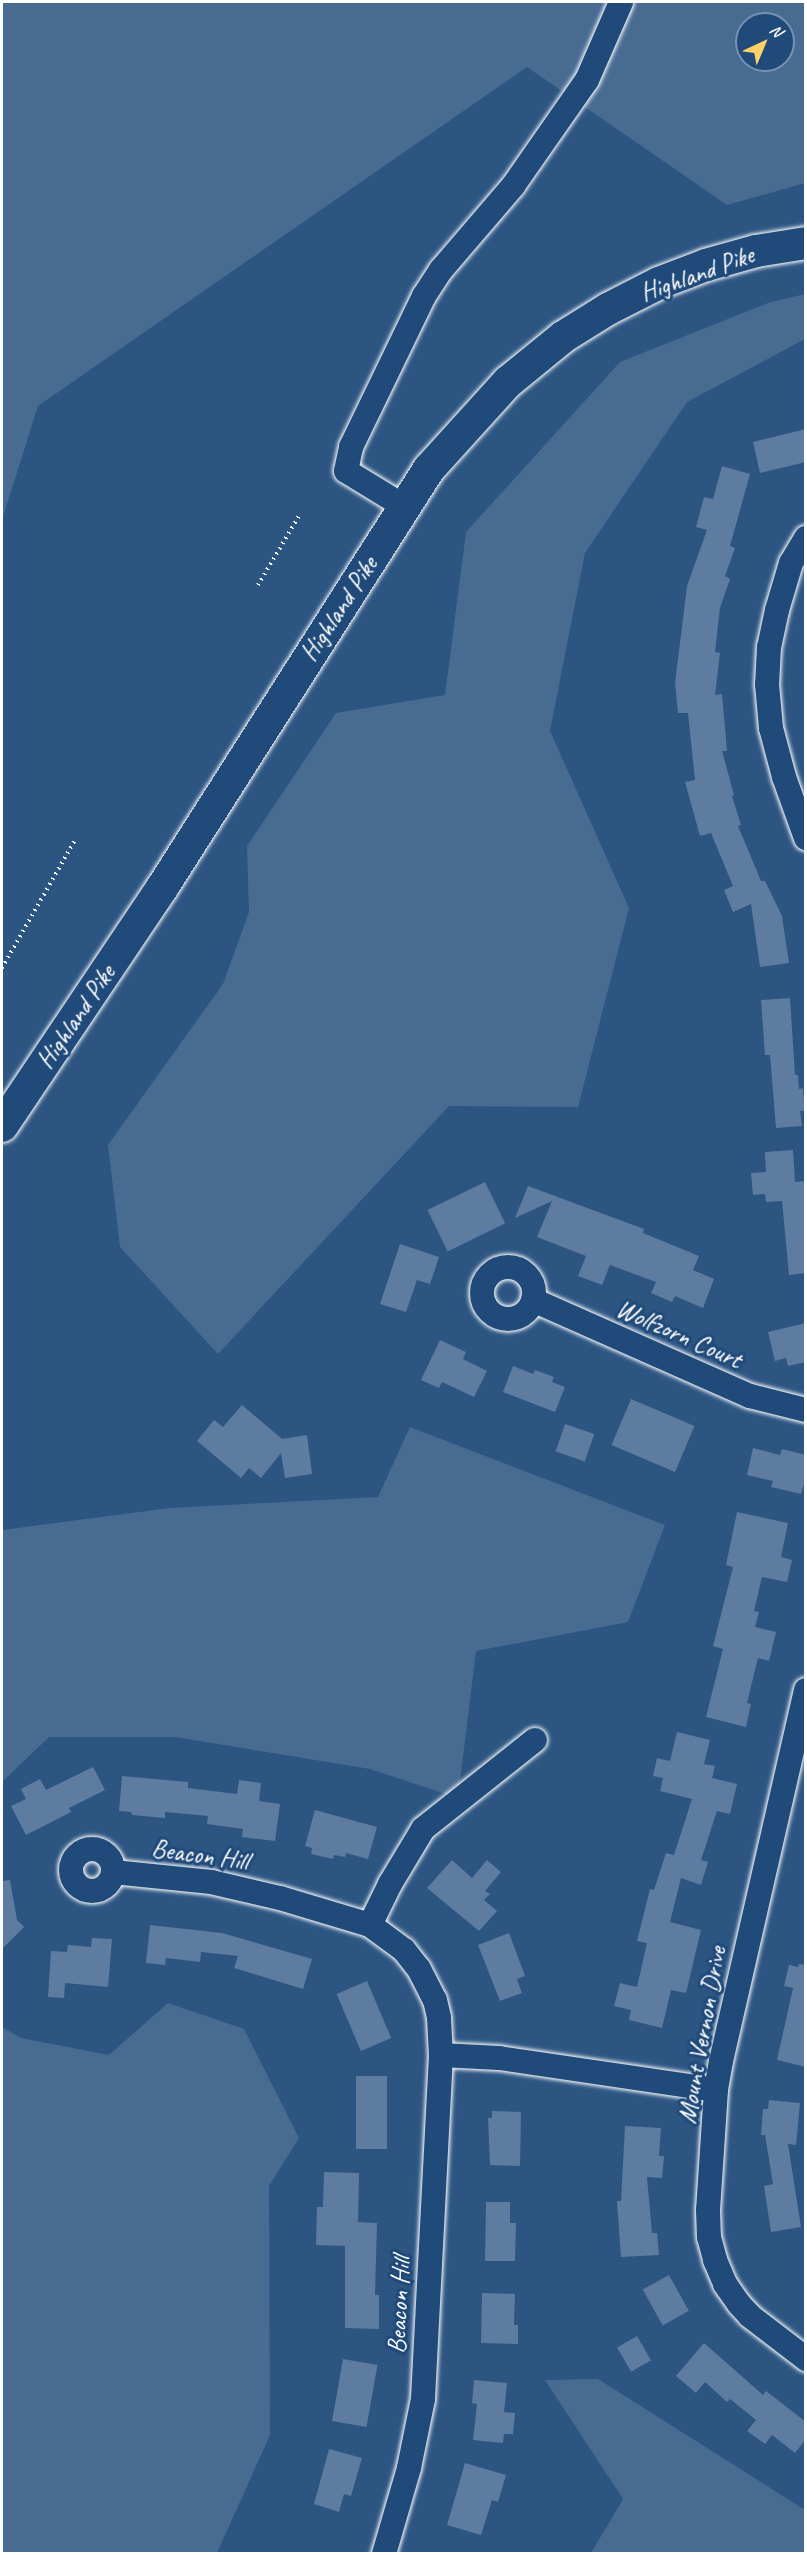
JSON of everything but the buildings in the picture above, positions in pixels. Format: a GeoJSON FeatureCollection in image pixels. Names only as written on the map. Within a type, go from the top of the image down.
{"type":"FeatureCollection","features":[{"type":"Feature","properties":{"kind":"main road","name":"Highland Pike"},"geometry":{"type":"LineString","coordinates":[[2,1126],[162,888],[429,469],[508,382],[563,337],[608,309],[659,283],[706,265],[756,251],[806,243]]}},
{"type":"Feature","properties":{"kind":"street"},"geometry":{"type":"LineString","coordinates":[[405,507],[346,471],[351,447],[424,296],[441,270],[513,186],[587,80],[621,2]]}},
{"type":"Feature","properties":{"kind":"street"},"geometry":{"type":"LineString","coordinates":[[806,538],[791,564],[777,610],[769,647],[767,684],[774,738],[784,777],[806,838]]}},
{"type":"Feature","properties":{"kind":"street","name":"Wolfzorn Court"},"geometry":{"type":"LineString","coordinates":[[533,1300],[750,1396],[806,1410]]}},
{"type":"Feature","properties":{"kind":"street","name":"Mount Vernon Drive"},"geometry":{"type":"LineString","coordinates":[[806,1690],[716,2090],[708,2210],[709,2237],[715,2260],[725,2284],[738,2304],[806,2359]]}},
{"type":"Feature","properties":{"kind":"street"},"geometry":{"type":"LineString","coordinates":[[370,1925],[390,1884],[423,1830],[535,1740]]}},
{"type":"Feature","properties":{"kind":"street","name":"Beacon Hill"},"geometry":{"type":"LineString","coordinates":[[113,1872],[212,1882],[280,1898],[370,1925],[404,1950],[420,1969],[435,2000],[439,2018],[441,2055],[423,2398],[409,2468],[384,2553]]}},
{"type":"Feature","properties":{"kind":"street"},"geometry":{"type":"LineString","coordinates":[[441,2055],[499,2058],[716,2090]]}},
{"type":"Feature","properties":{"kind":"path"},"geometry":{"type":"LineString","coordinates":[[258,585],[300,514]]}},
{"type":"Feature","properties":{"kind":"path"},"geometry":{"type":"LineString","coordinates":[[2,968],[75,840]]}},
{"type":"Feature","properties":{"kind":"shaded area"},"geometry":{"type":"Polygon","coordinates":[[[2,2],[805,2],[805,183],[727,205],[527,67],[38,406],[2,520],[2,2]]]}},
{"type":"Feature","properties":{"kind":"shaded area"},"geometry":{"type":"Polygon","coordinates":[[[805,294],[805,339],[687,402],[585,553],[550,731],[629,908],[578,1107],[449,1106],[218,1354],[120,1247],[108,1145],[223,984],[249,912],[247,846],[336,713],[445,695],[466,532],[620,362],[768,303],[805,294]]]}},
{"type":"Feature","properties":{"kind":"shaded area"},"geometry":{"type":"Polygon","coordinates":[[[410,1427],[665,1525],[628,1622],[476,1651],[458,1798],[370,1769],[175,1737],[49,1737],[2,1782],[2,1530],[170,1508],[378,1497],[410,1427]]]}},
{"type":"Feature","properties":{"kind":"shaded area"},"geometry":{"type":"Polygon","coordinates":[[[168,2003],[244,2029],[299,2138],[269,2186],[270,2435],[217,2553],[2,2553],[2,2027],[21,2038],[109,2055],[168,2003]]]}},
{"type":"Feature","properties":{"kind":"shaded area"},"geometry":{"type":"Polygon","coordinates":[[[598,2379],[805,2510],[805,2553],[591,2553],[623,2499],[545,2380],[598,2379]]]}}]}
